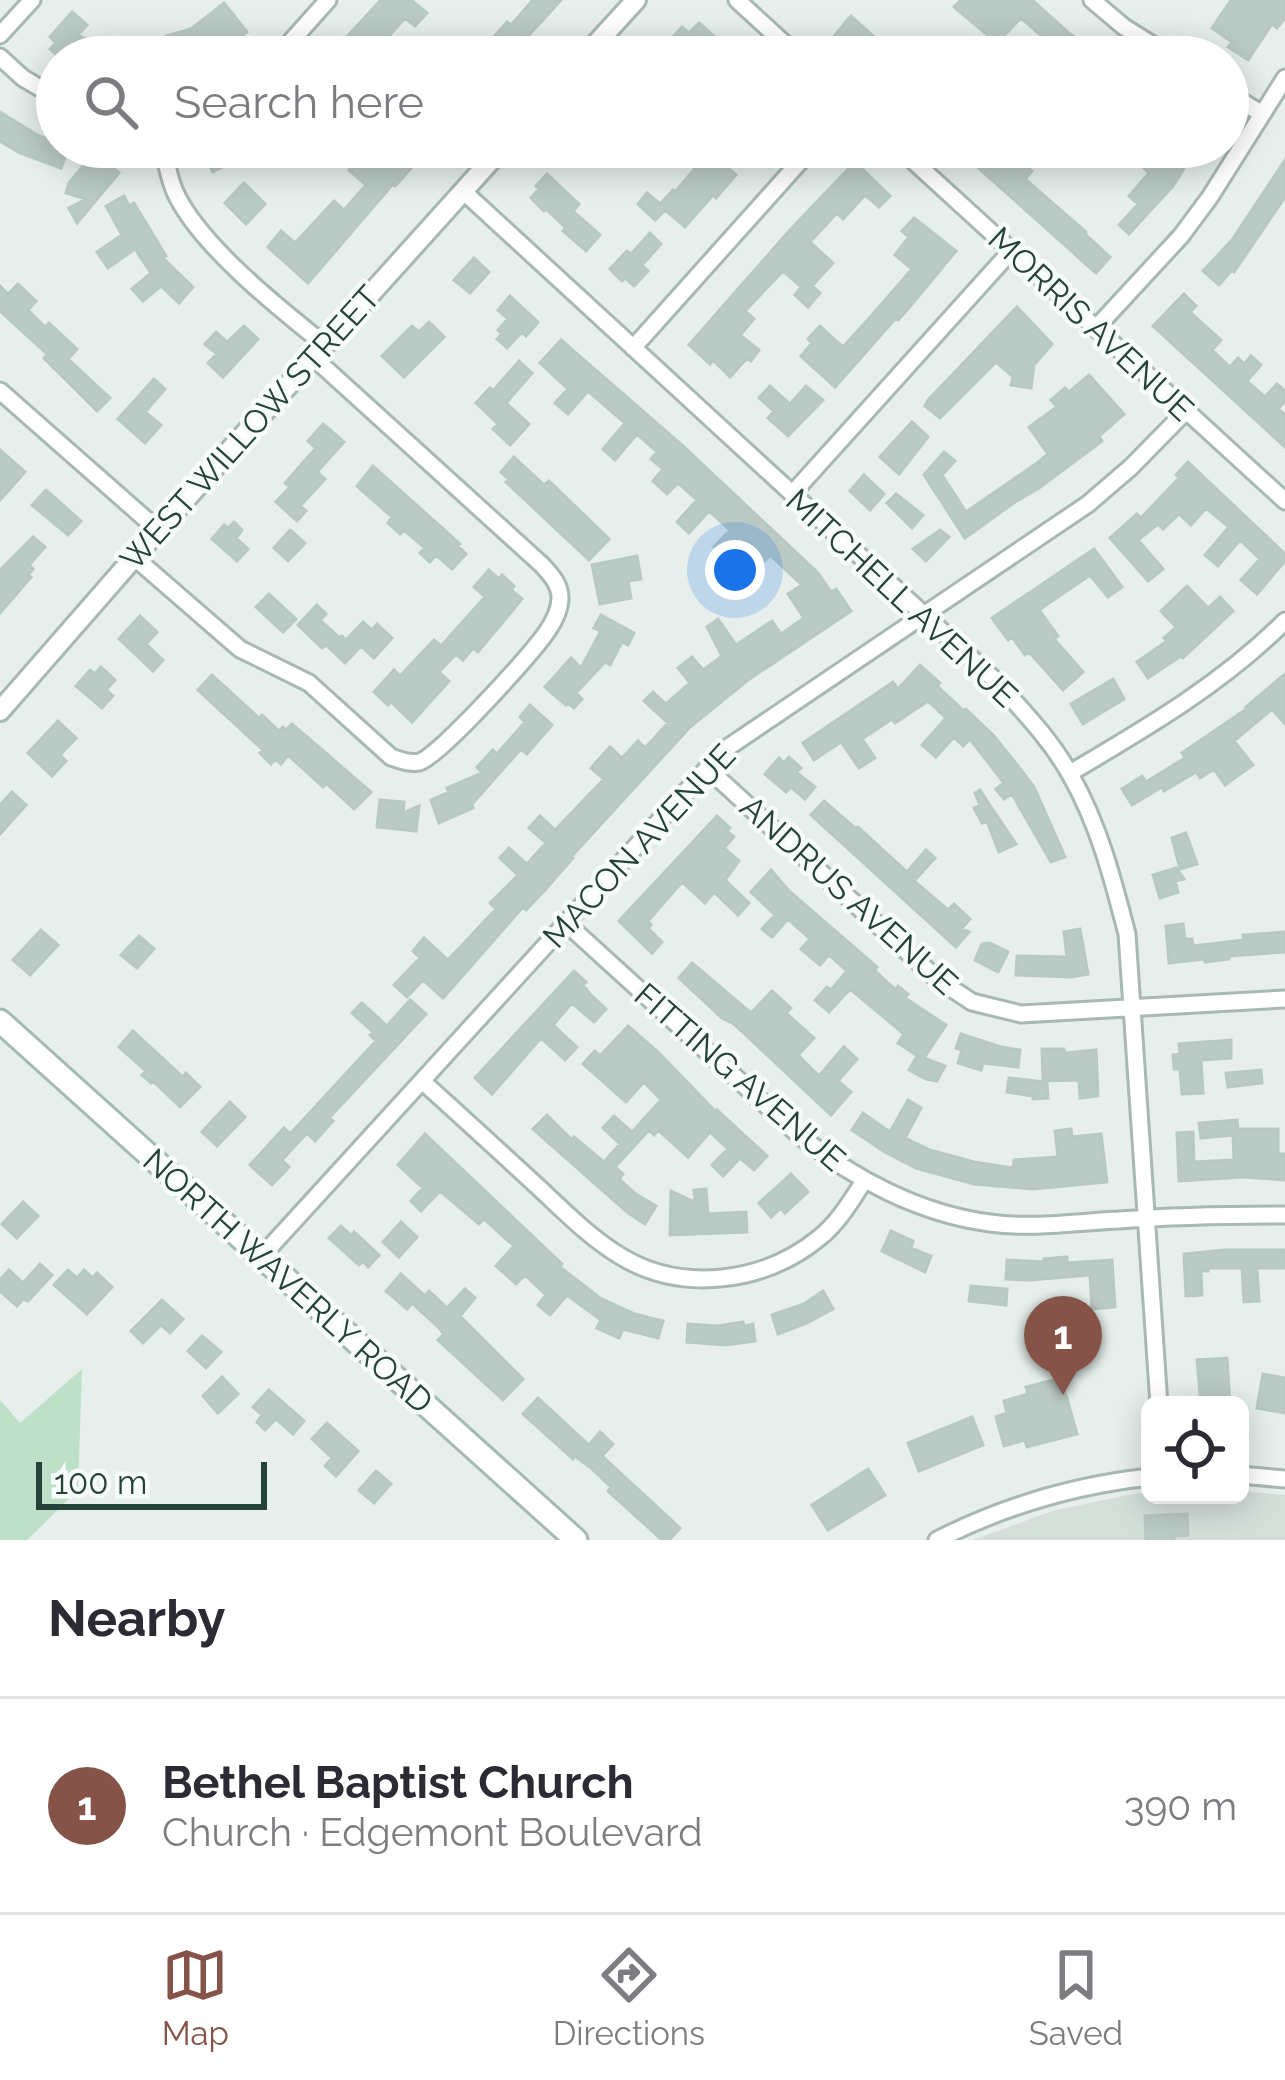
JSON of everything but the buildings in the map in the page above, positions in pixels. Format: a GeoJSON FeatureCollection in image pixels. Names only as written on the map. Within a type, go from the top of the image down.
{"type":"FeatureCollection","features":[{"type":"Feature","properties":{"kind":"main road","name":"NORTH WAVERLY ROAD"},"geometry":{"type":"LineString","coordinates":[[0,1021],[576,1540]]}},
{"type":"Feature","properties":{"kind":"street"},"geometry":{"type":"LineString","coordinates":[[0,35],[32,0]]}},
{"type":"Feature","properties":{"kind":"street"},"geometry":{"type":"LineString","coordinates":[[296,36],[328,0]]}},
{"type":"Feature","properties":{"kind":"street"},"geometry":{"type":"LineString","coordinates":[[603,36],[636,0]]}},
{"type":"Feature","properties":{"kind":"street"},"geometry":{"type":"LineString","coordinates":[[737,0],[776,36]]}},
{"type":"Feature","properties":{"kind":"street"},"geometry":{"type":"LineString","coordinates":[[1092,0],[1138,36]]}},
{"type":"Feature","properties":{"kind":"street"},"geometry":{"type":"LineString","coordinates":[[0,57],[36,86]]}},
{"type":"Feature","properties":{"kind":"street"},"geometry":{"type":"LineString","coordinates":[[1249,134],[1285,78]]}},
{"type":"Feature","properties":{"kind":"street"},"geometry":{"type":"LineString","coordinates":[[1249,106],[1262,114]]}},
{"type":"Feature","properties":{"kind":"street"},"geometry":{"type":"LineString","coordinates":[[134,557],[240,649],[309,683],[391,757],[403,761],[419,762],[450,739],[545,635],[560,597],[557,583],[542,566],[217,250],[176,193],[169,168]]}},
{"type":"Feature","properties":{"kind":"street","name":"WEST WILLOW STREET"},"geometry":{"type":"LineString","coordinates":[[0,712],[484,168]]}},
{"type":"Feature","properties":{"kind":"street"},"geometry":{"type":"LineString","coordinates":[[633,348],[794,168]]}},
{"type":"Feature","properties":{"kind":"street","name":"MORRIS AVENUE"},"geometry":{"type":"LineString","coordinates":[[921,168],[1285,501]]}},
{"type":"Feature","properties":{"kind":"street"},"geometry":{"type":"LineString","coordinates":[[1096,328],[1181,236],[1228,168]]}},
{"type":"Feature","properties":{"kind":"street","name":"MITCHELL AVENUE"},"geometry":{"type":"LineString","coordinates":[[463,191],[996,681],[1070,773],[1095,826],[1127,934],[1158,1396]]}},
{"type":"Feature","properties":{"kind":"street"},"geometry":{"type":"LineString","coordinates":[[792,494],[1012,250]]}},
{"type":"Feature","properties":{"kind":"street"},"geometry":{"type":"LineString","coordinates":[[0,391],[158,530]]}},
{"type":"Feature","properties":{"kind":"street","name":"MACON AVENUE"},"geometry":{"type":"LineString","coordinates":[[261,1257],[724,750],[1088,504],[1186,411]]}},
{"type":"Feature","properties":{"kind":"street"},"geometry":{"type":"LineString","coordinates":[[1070,773],[1164,719],[1285,621]]}},
{"type":"Feature","properties":{"kind":"street","name":"ANDRUS AVENUE"},"geometry":{"type":"LineString","coordinates":[[707,768],[937,979],[972,1002],[1021,1014],[1285,999]]}},
{"type":"Feature","properties":{"kind":"street","name":"FITTING AVENUE"},"geometry":{"type":"LineString","coordinates":[[567,924],[838,1166],[939,1212],[991,1223],[1045,1224],[1285,1215]]}},
{"type":"Feature","properties":{"kind":"street"},"geometry":{"type":"LineString","coordinates":[[422,1081],[592,1236],[663,1276],[705,1279],[748,1274],[787,1259],[819,1238],[843,1214],[864,1181]]}},
{"type":"Feature","properties":{"kind":"street"},"geometry":{"type":"LineString","coordinates":[[1249,1475],[1285,1479]]}},
{"type":"Feature","properties":{"kind":"street"},"geometry":{"type":"LineString","coordinates":[[937,1540],[1045,1497],[1141,1478]]}},
{"type":"Feature","properties":{"kind":"shaded area"},"geometry":{"type":"Polygon","coordinates":[[[1249,1492],[1285,1495],[1285,1540],[973,1540],[1052,1511],[1141,1493],[1141,1504],[1249,1504],[1249,1492]]]}},
{"type":"Feature","properties":{"kind":"green space"},"geometry":{"type":"Polygon","coordinates":[[[82,1369],[78,1490],[27,1540],[0,1540],[0,1400],[20,1423],[82,1369]]]}},
{"type":"Feature","properties":{"kind":"place","name":"Bethel Baptist Church"},"geometry":{"type":"Point","coordinates":[1063,1395]}}]}
